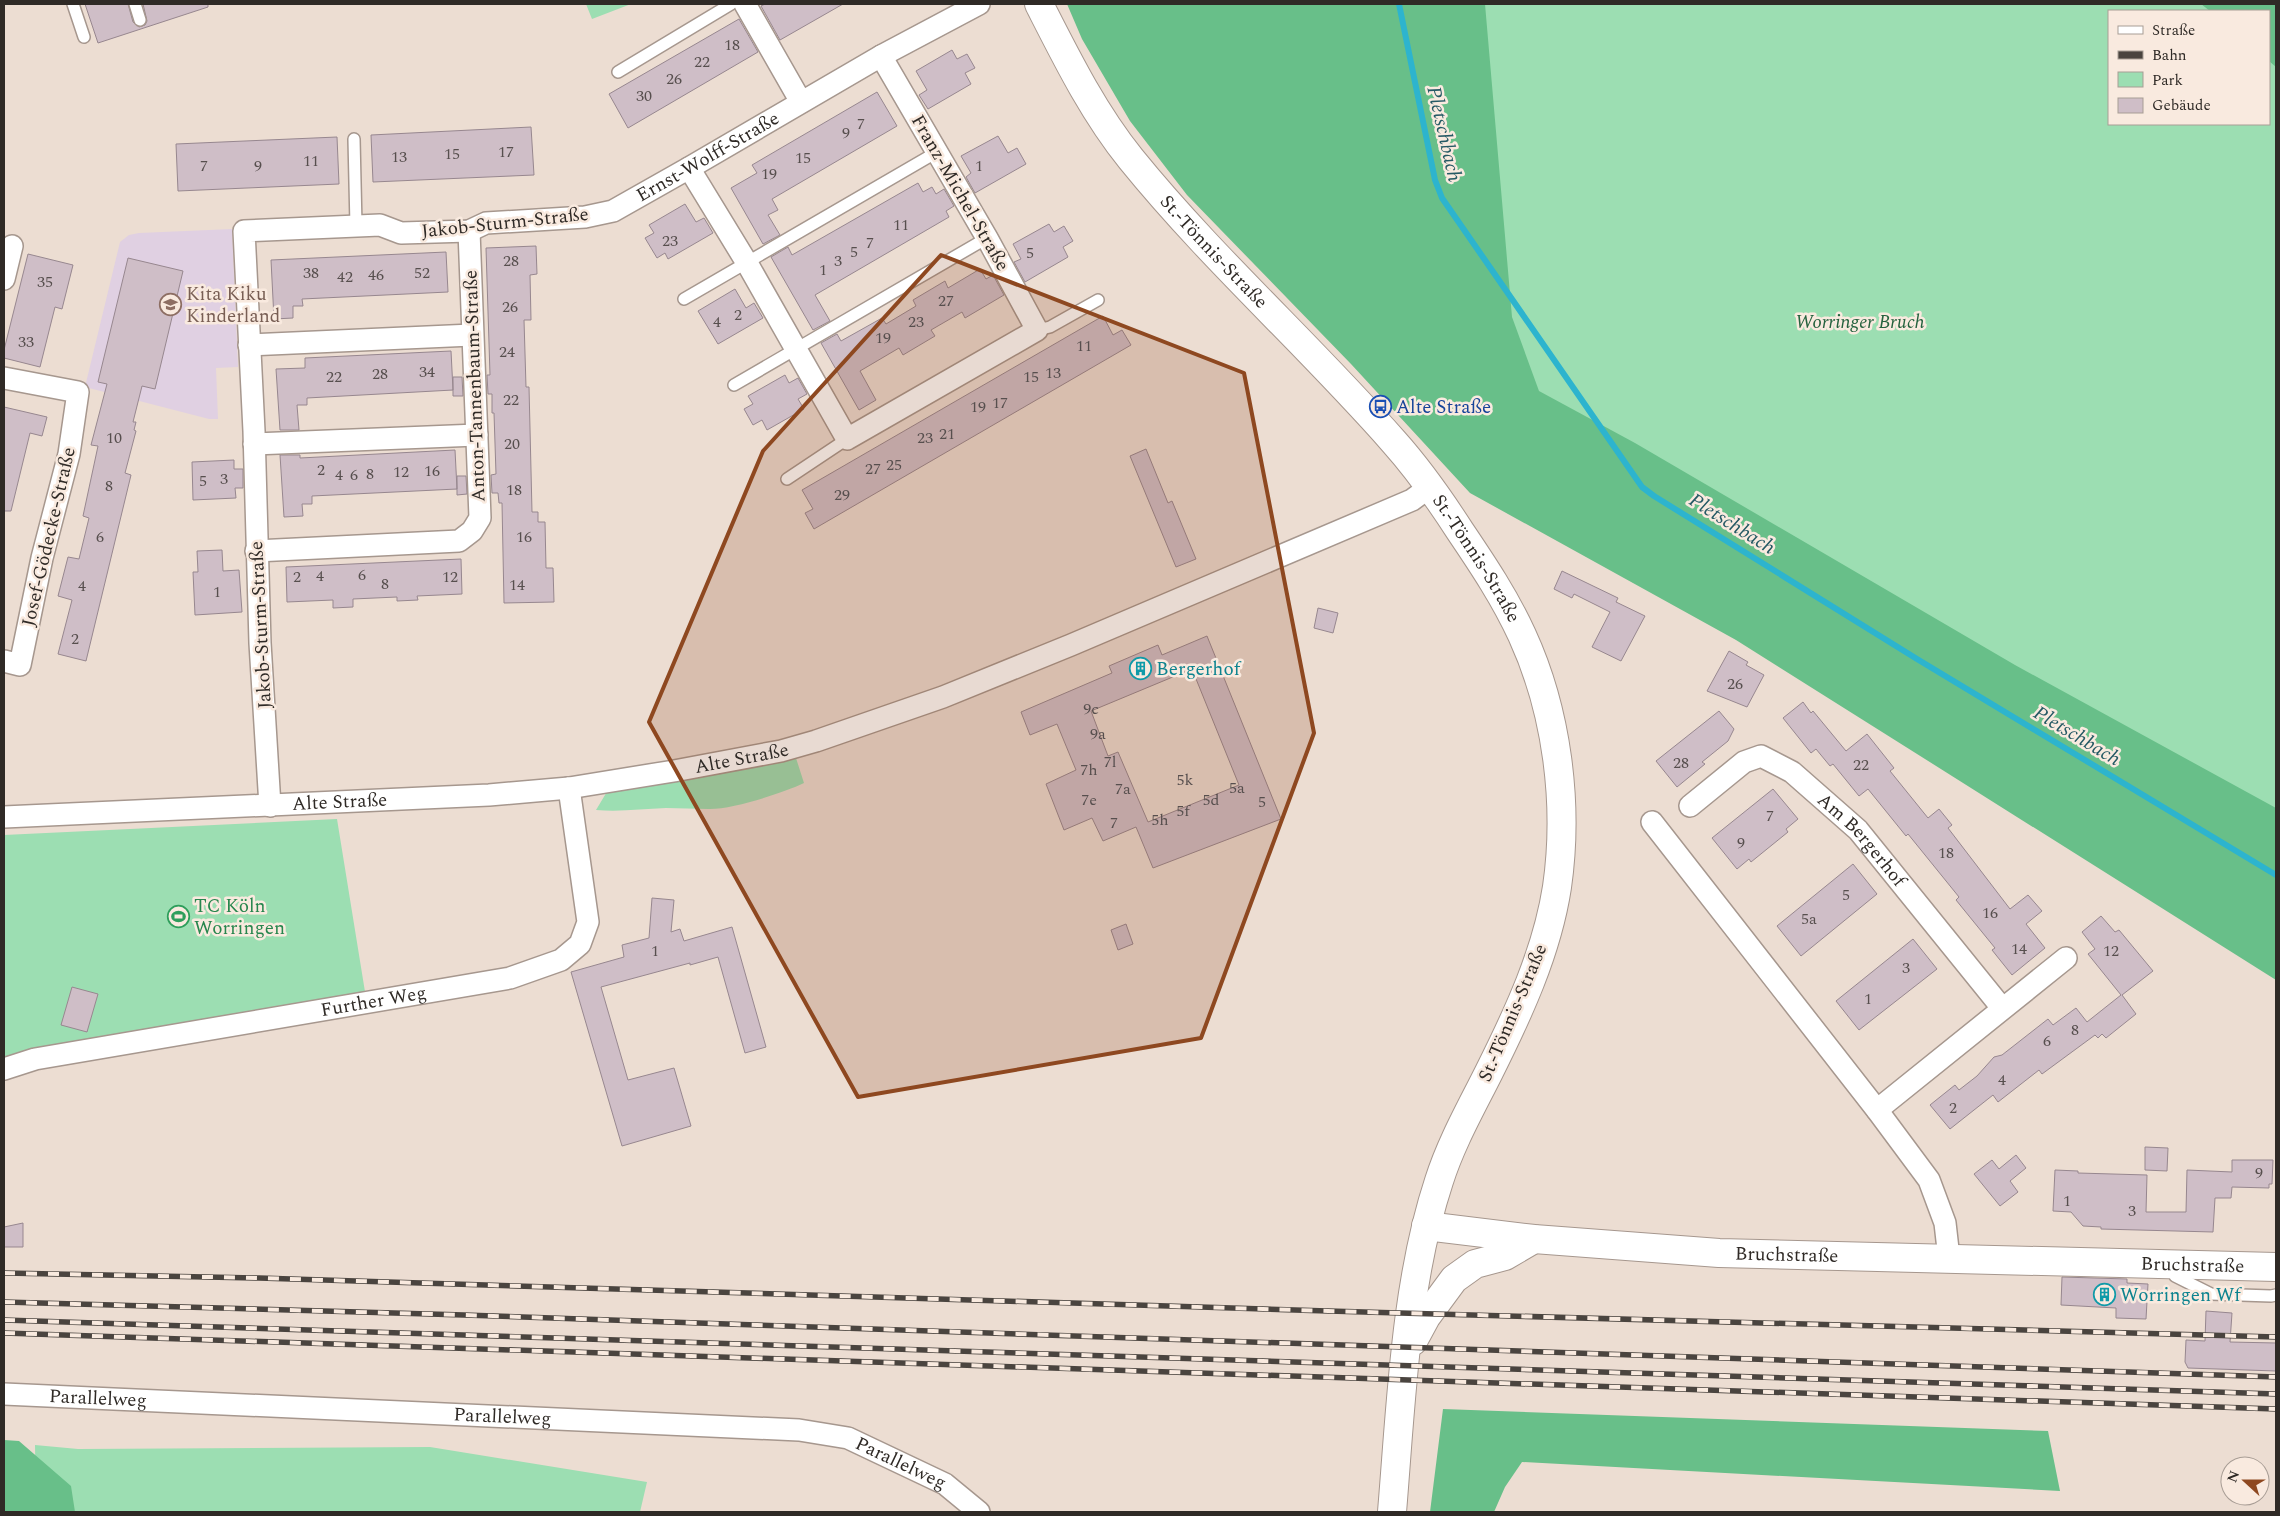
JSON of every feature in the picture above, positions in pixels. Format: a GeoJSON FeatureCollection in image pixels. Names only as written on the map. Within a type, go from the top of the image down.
{"type":"FeatureCollection","features":[{"type":"Feature","properties":{"kind":"main road","name":"St.-Tönnis-Straße"},"geometry":{"type":"LineString","coordinates":[[1039,4],[1078,80],[1127,154],[1184,221],[1395,442],[1430,486],[1494,582],[1524,640],[1541,687],[1554,737],[1560,792],[1560,859],[1556,891],[1543,948],[1509,1030],[1456,1136],[1439,1180],[1426,1226]]}},
{"type":"Feature","properties":{"kind":"main road","name":"Bruchstraße"},"geometry":{"type":"LineString","coordinates":[[1426,1226],[1534,1239],[1719,1253],[2276,1267]]}},
{"type":"Feature","properties":{"kind":"main road"},"geometry":{"type":"LineString","coordinates":[[1392,1512],[1407,1352],[1418,1260],[1426,1226]]}},
{"type":"Feature","properties":{"kind":"main road"},"geometry":{"type":"LineString","coordinates":[[1407,1352],[1426,1317],[1454,1279],[1475,1264],[1504,1256],[1534,1239]]}},
{"type":"Feature","properties":{"kind":"street","name":"Ernst-Wolff-Straße"},"geometry":{"type":"LineString","coordinates":[[745,4],[800,102]]}},
{"type":"Feature","properties":{"kind":"street","name":"Ernst-Wolff-Straße"},"geometry":{"type":"LineString","coordinates":[[612,210],[689,168],[881,56],[979,4]]}},
{"type":"Feature","properties":{"kind":"street","name":"Franz-Michel-Straße"},"geometry":{"type":"LineString","coordinates":[[881,56],[987,238],[1037,330]]}},
{"type":"Feature","properties":{"kind":"street"},"geometry":{"type":"LineString","coordinates":[[689,168],[747,263],[847,439],[1037,330]]}},
{"type":"Feature","properties":{"kind":"street","name":"Jakob-Sturm-Straße"},"geometry":{"type":"LineString","coordinates":[[270,806],[256,551],[254,444],[244,231],[380,225],[401,233],[469,231],[486,223],[585,217],[612,210]]}},
{"type":"Feature","properties":{"kind":"street","name":"Anton-Tannenbaum-Straße"},"geometry":{"type":"LineString","coordinates":[[256,551],[458,541],[472,531],[480,518],[469,231]]}},
{"type":"Feature","properties":{"kind":"street"},"geometry":{"type":"LineString","coordinates":[[4,279],[12,246]]}},
{"type":"Feature","properties":{"kind":"street"},"geometry":{"type":"LineString","coordinates":[[249,345],[472,335]]}},
{"type":"Feature","properties":{"kind":"street","name":"Josef-Gödecke-Straße"},"geometry":{"type":"LineString","coordinates":[[4,378],[78,392],[69,454],[42,558],[20,665],[4,661]]}},
{"type":"Feature","properties":{"kind":"street"},"geometry":{"type":"LineString","coordinates":[[254,444],[478,435]]}},
{"type":"Feature","properties":{"kind":"street","name":"Alte Straße"},"geometry":{"type":"LineString","coordinates":[[4,817],[489,795],[569,788],[781,751],[826,738],[943,696],[1071,645],[1412,500],[1430,486]]}},
{"type":"Feature","properties":{"kind":"street","name":"Am Bergerhof"},"geometry":{"type":"LineString","coordinates":[[1690,806],[1744,762],[1761,756],[1792,772],[1858,830],[2002,1008]]}},
{"type":"Feature","properties":{"kind":"street","name":"Further Weg"},"geometry":{"type":"LineString","coordinates":[[4,1069],[35,1059],[510,978],[561,960],[580,944],[588,922],[569,788]]}},
{"type":"Feature","properties":{"kind":"street"},"geometry":{"type":"LineString","coordinates":[[1652,822],[1878,1110],[1929,1180],[1945,1223],[1949,1258]]}},
{"type":"Feature","properties":{"kind":"street"},"geometry":{"type":"LineString","coordinates":[[1878,1110],[2066,958]]}},
{"type":"Feature","properties":{"kind":"street","name":"Parallelweg"},"geometry":{"type":"LineString","coordinates":[[4,1394],[799,1430],[848,1438],[945,1484],[979,1512]]}},
{"type":"Feature","properties":{"kind":"lane"},"geometry":{"type":"LineString","coordinates":[[74,4],[84,37]]}},
{"type":"Feature","properties":{"kind":"lane"},"geometry":{"type":"LineString","coordinates":[[135,4],[140,20]]}},
{"type":"Feature","properties":{"kind":"lane"},"geometry":{"type":"LineString","coordinates":[[618,72],[730,4]]}},
{"type":"Feature","properties":{"kind":"lane"},"geometry":{"type":"LineString","coordinates":[[354,139],[356,226]]}},
{"type":"Feature","properties":{"kind":"lane"},"geometry":{"type":"LineString","coordinates":[[684,299],[937,152]]}},
{"type":"Feature","properties":{"kind":"lane"},"geometry":{"type":"LineString","coordinates":[[734,385],[987,238]]}},
{"type":"Feature","properties":{"kind":"lane"},"geometry":{"type":"LineString","coordinates":[[1037,330],[1050,327],[1098,300]]}},
{"type":"Feature","properties":{"kind":"lane"},"geometry":{"type":"LineString","coordinates":[[787,479],[847,439]]}},
{"type":"Feature","properties":{"kind":"lane"},"geometry":{"type":"LineString","coordinates":[[2170,1264],[2175,1276],[2211,1294],[2276,1295]]}},
{"type":"Feature","properties":{"kind":"highlighted area"},"geometry":{"type":"Polygon","coordinates":[[[941,255],[1244,373],[1314,733],[1201,1038],[858,1097],[649,722],[763,451],[941,255]]]}},
{"type":"Feature","properties":{"kind":"shaded area","name":"Kita Kiku Kinderland"},"geometry":{"type":"Polygon","coordinates":[[[232,229],[238,367],[216,368],[218,419],[209,419],[85,387],[120,242],[129,235],[139,233],[232,229]]]}},
{"type":"Feature","properties":{"kind":"green space"},"geometry":{"type":"Polygon","coordinates":[[[586,4],[631,4],[592,19],[586,4]]]}},
{"type":"Feature","properties":{"kind":"green space"},"geometry":{"type":"Polygon","coordinates":[[[1067,4],[1485,4],[1512,317],[1539,391],[1635,443],[2015,665],[2276,808],[2276,980],[1736,640],[1470,493],[1351,364],[1187,195],[1130,121],[1082,39],[1067,4]]]}},
{"type":"Feature","properties":{"kind":"green space","name":"Worringer Bruch"},"geometry":{"type":"Polygon","coordinates":[[[1420,4],[2276,4],[2276,950],[1490,497],[1420,4]]]}},
{"type":"Feature","properties":{"kind":"green space"},"geometry":{"type":"Polygon","coordinates":[[[2201,4],[2276,4],[2276,67],[2270,62],[2270,10],[2209,10],[2201,4]]]}},
{"type":"Feature","properties":{"kind":"green space"},"geometry":{"type":"Polygon","coordinates":[[[790,756],[796,758],[804,783],[757,800],[718,809],[596,810],[608,790],[790,756]]]}},
{"type":"Feature","properties":{"kind":"green space","name":"TC Köln Worringen"},"geometry":{"type":"Polygon","coordinates":[[[337,819],[366,998],[4,1063],[4,835],[337,819]]]}},
{"type":"Feature","properties":{"kind":"green space"},"geometry":{"type":"Polygon","coordinates":[[[1443,1409],[2048,1431],[2060,1491],[1522,1462],[1505,1487],[1494,1512],[1430,1512],[1443,1409]]]}},
{"type":"Feature","properties":{"kind":"green space"},"geometry":{"type":"Polygon","coordinates":[[[4,1440],[19,1441],[71,1486],[75,1512],[4,1512],[4,1440]]]}},
{"type":"Feature","properties":{"kind":"green space"},"geometry":{"type":"Polygon","coordinates":[[[35,1445],[78,1449],[430,1447],[647,1482],[640,1512],[36,1512],[35,1445]]]}},
{"type":"Feature","properties":{"kind":"building"},"geometry":{"type":"Polygon","coordinates":[[[85,4],[128,4],[133,22],[139,27],[145,25],[147,21],[143,4],[208,4],[208,7],[98,43],[85,4]]]}},
{"type":"Feature","properties":{"kind":"building"},"geometry":{"type":"Polygon","coordinates":[[[765,4],[843,4],[780,40],[761,6],[765,4]]]}},
{"type":"Feature","properties":{"kind":"building"},"geometry":{"type":"Polygon","coordinates":[[[739,19],[758,52],[628,128],[609,94],[739,19]]]}},
{"type":"Feature","properties":{"kind":"building"},"geometry":{"type":"Polygon","coordinates":[[[952,50],[957,59],[967,54],[975,68],[965,73],[971,84],[928,109],[919,95],[927,90],[916,71],[952,50]]]}},
{"type":"Feature","properties":{"kind":"building"},"geometry":{"type":"Polygon","coordinates":[[[877,92],[897,126],[772,199],[778,210],[768,215],[780,235],[763,244],[731,188],[757,173],[752,165],[877,92]]]}},
{"type":"Feature","properties":{"kind":"building"},"geometry":{"type":"Polygon","coordinates":[[[531,127],[534,175],[373,182],[371,135],[531,127]]]}},
{"type":"Feature","properties":{"kind":"building"},"geometry":{"type":"Polygon","coordinates":[[[998,136],[1008,153],[1017,148],[1026,164],[975,193],[966,177],[971,173],[961,156],[998,136]]]}},
{"type":"Feature","properties":{"kind":"building"},"geometry":{"type":"Polygon","coordinates":[[[337,137],[339,184],[178,191],[176,144],[337,137]]]}},
{"type":"Feature","properties":{"kind":"building"},"geometry":{"type":"Polygon","coordinates":[[[918,183],[923,192],[932,187],[936,194],[944,189],[954,206],[946,211],[949,217],[815,295],[830,321],[813,330],[771,257],[788,247],[792,255],[918,183]]]}},
{"type":"Feature","properties":{"kind":"building"},"geometry":{"type":"Polygon","coordinates":[[[685,204],[696,222],[704,218],[713,233],[668,259],[665,253],[657,258],[645,238],[654,233],[649,225],[685,204]]]}},
{"type":"Feature","properties":{"kind":"building"},"geometry":{"type":"Polygon","coordinates":[[[1049,224],[1054,232],[1064,226],[1073,241],[1063,247],[1068,257],[1025,282],[1014,262],[1021,259],[1013,244],[1049,224]]]}},
{"type":"Feature","properties":{"kind":"building"},"geometry":{"type":"Polygon","coordinates":[[[536,246],[537,274],[530,275],[531,320],[524,320],[526,387],[529,387],[532,512],[538,512],[538,522],[545,522],[546,568],[553,568],[554,602],[504,603],[502,503],[499,503],[498,493],[492,493],[491,475],[496,474],[494,413],[492,413],[492,394],[488,394],[487,375],[490,375],[486,248],[536,246]]]}},
{"type":"Feature","properties":{"kind":"building"},"geometry":{"type":"Polygon","coordinates":[[[446,252],[448,292],[302,299],[303,306],[293,306],[293,318],[274,319],[271,260],[446,252]]]}},
{"type":"Feature","properties":{"kind":"building"},"geometry":{"type":"Polygon","coordinates":[[[28,254],[73,265],[62,309],[55,307],[40,367],[4,358],[4,350],[28,254]]]}},
{"type":"Feature","properties":{"kind":"building"},"geometry":{"type":"Polygon","coordinates":[[[128,258],[183,271],[155,389],[142,386],[133,422],[136,422],[134,430],[136,431],[125,473],[131,475],[86,661],[58,654],[72,600],[58,596],[68,557],[79,559],[89,518],[83,516],[98,446],[91,445],[107,384],[98,382],[128,258]]]}},
{"type":"Feature","properties":{"kind":"building"},"geometry":{"type":"Polygon","coordinates":[[[980,269],[986,279],[993,275],[1004,295],[965,318],[962,312],[931,330],[935,336],[903,355],[899,348],[860,371],[876,400],[859,410],[821,343],[837,334],[841,341],[882,318],[886,324],[916,306],[913,300],[945,281],[948,288],[980,269]]]}},
{"type":"Feature","properties":{"kind":"building"},"geometry":{"type":"Polygon","coordinates":[[[735,289],[746,308],[754,303],[763,318],[718,344],[698,311],[735,289]]]}},
{"type":"Feature","properties":{"kind":"building"},"geometry":{"type":"Polygon","coordinates":[[[1103,316],[1113,335],[1122,330],[1131,345],[814,529],[805,513],[813,509],[802,490],[1103,316]]]}},
{"type":"Feature","properties":{"kind":"building"},"geometry":{"type":"Polygon","coordinates":[[[451,351],[453,390],[307,398],[307,405],[297,405],[299,430],[280,430],[276,369],[305,368],[305,358],[451,351]]]}},
{"type":"Feature","properties":{"kind":"building"},"geometry":{"type":"Polygon","coordinates":[[[785,375],[789,383],[798,378],[807,394],[798,399],[804,409],[767,430],[762,420],[753,425],[744,409],[753,404],[748,396],[785,375]]]}},
{"type":"Feature","properties":{"kind":"building"},"geometry":{"type":"Polygon","coordinates":[[[453,377],[462,377],[463,396],[453,396],[453,377]]]}},
{"type":"Feature","properties":{"kind":"building"},"geometry":{"type":"Polygon","coordinates":[[[4,407],[47,417],[42,436],[30,433],[11,511],[4,511],[4,407]]]}},
{"type":"Feature","properties":{"kind":"building"},"geometry":{"type":"Polygon","coordinates":[[[1146,449],[1168,503],[1172,501],[1196,559],[1176,567],[1130,456],[1146,449]]]}},
{"type":"Feature","properties":{"kind":"building"},"geometry":{"type":"Polygon","coordinates":[[[455,450],[457,489],[312,496],[312,504],[302,504],[303,516],[284,517],[280,455],[300,455],[300,458],[455,450]]]}},
{"type":"Feature","properties":{"kind":"building"},"geometry":{"type":"Polygon","coordinates":[[[234,460],[234,469],[243,469],[243,488],[235,488],[236,498],[193,500],[192,462],[234,460]]]}},
{"type":"Feature","properties":{"kind":"building"},"geometry":{"type":"Polygon","coordinates":[[[457,476],[466,476],[467,494],[457,495],[457,476]]]}},
{"type":"Feature","properties":{"kind":"building"},"geometry":{"type":"Polygon","coordinates":[[[222,550],[223,571],[239,570],[242,612],[195,615],[193,572],[198,572],[197,551],[222,550]]]}},
{"type":"Feature","properties":{"kind":"building"},"geometry":{"type":"Polygon","coordinates":[[[461,559],[462,594],[417,596],[418,600],[397,601],[397,597],[353,599],[353,607],[333,608],[333,600],[287,602],[286,567],[461,559]]]}},
{"type":"Feature","properties":{"kind":"building"},"geometry":{"type":"Polygon","coordinates":[[[1562,571],[1618,598],[1616,602],[1645,616],[1621,661],[1592,647],[1610,612],[1574,594],[1572,598],[1554,589],[1562,571]]]}},
{"type":"Feature","properties":{"kind":"building"},"geometry":{"type":"Polygon","coordinates":[[[1318,608],[1338,613],[1333,633],[1314,628],[1318,608]]]}},
{"type":"Feature","properties":{"kind":"building"},"geometry":{"type":"Polygon","coordinates":[[[1207,636],[1281,819],[1153,868],[1136,827],[1103,841],[1092,818],[1064,830],[1046,784],[1076,770],[1057,724],[1030,735],[1021,712],[1112,673],[1109,666],[1158,645],[1162,655],[1207,636]],[[1192,669],[1091,711],[1108,756],[1118,752],[1148,822],[1239,785],[1192,669]]]}},
{"type":"Feature","properties":{"kind":"building"},"geometry":{"type":"Polygon","coordinates":[[[1729,651],[1748,662],[1746,665],[1764,675],[1747,707],[1707,691],[1729,651]]]}},
{"type":"Feature","properties":{"kind":"building"},"geometry":{"type":"Polygon","coordinates":[[[1803,702],[1811,713],[1813,711],[1846,751],[1867,734],[1894,768],[1890,771],[1928,818],[1939,809],[1952,825],[1948,828],[2010,909],[2028,895],[2042,911],[2026,924],[2045,948],[2012,975],[1992,950],[1995,948],[1956,900],[1959,897],[1908,834],[1906,836],[1868,789],[1859,796],[1833,764],[1830,766],[1816,749],[1811,753],[1783,718],[1803,702]]]}},
{"type":"Feature","properties":{"kind":"building"},"geometry":{"type":"Polygon","coordinates":[[[1719,711],[1734,729],[1728,741],[1702,762],[1705,764],[1677,787],[1656,761],[1719,711]]]}},
{"type":"Feature","properties":{"kind":"building"},"geometry":{"type":"Polygon","coordinates":[[[1773,789],[1798,819],[1786,829],[1788,832],[1751,862],[1749,859],[1737,869],[1712,838],[1773,789]]]}},
{"type":"Feature","properties":{"kind":"building"},"geometry":{"type":"Polygon","coordinates":[[[1853,864],[1877,894],[1801,956],[1777,926],[1853,864]]]}},
{"type":"Feature","properties":{"kind":"building"},"geometry":{"type":"Polygon","coordinates":[[[652,898],[674,900],[671,932],[680,929],[684,941],[732,927],[766,1047],[745,1053],[718,957],[601,987],[628,1080],[674,1068],[691,1126],[622,1146],[571,972],[624,957],[622,945],[649,938],[652,898]]]}},
{"type":"Feature","properties":{"kind":"building"},"geometry":{"type":"Polygon","coordinates":[[[2101,916],[2115,932],[2119,930],[2153,971],[2122,995],[2136,1014],[2106,1038],[2102,1034],[2098,1038],[2095,1035],[2042,1074],[2039,1070],[1998,1102],[1993,1095],[1950,1129],[1930,1105],[1955,1085],[1959,1090],[1977,1076],[1994,1057],[2002,1055],[2048,1019],[2053,1025],[2076,1008],[2087,1022],[2121,995],[2088,954],[2095,949],[2082,932],[2101,916]]]}},
{"type":"Feature","properties":{"kind":"building"},"geometry":{"type":"Polygon","coordinates":[[[1126,924],[1133,944],[1118,950],[1111,930],[1126,924]]]}},
{"type":"Feature","properties":{"kind":"building"},"geometry":{"type":"Polygon","coordinates":[[[1913,939],[1937,969],[1859,1030],[1836,1001],[1913,939]]]}},
{"type":"Feature","properties":{"kind":"building"},"geometry":{"type":"Polygon","coordinates":[[[72,987],[98,994],[87,1032],[61,1025],[72,987]]]}},
{"type":"Feature","properties":{"kind":"building"},"geometry":{"type":"Polygon","coordinates":[[[2145,1147],[2168,1148],[2167,1171],[2145,1170],[2145,1147]]]}},
{"type":"Feature","properties":{"kind":"building"},"geometry":{"type":"Polygon","coordinates":[[[2016,1155],[2026,1168],[2010,1181],[2018,1192],[2000,1206],[1974,1174],[1992,1160],[1999,1169],[2016,1155]]]}},
{"type":"Feature","properties":{"kind":"building"},"geometry":{"type":"Polygon","coordinates":[[[2232,1160],[2273,1160],[2272,1184],[2269,1184],[2269,1188],[2232,1187],[2231,1198],[2215,1198],[2213,1232],[2101,1229],[2101,1227],[2083,1226],[2071,1212],[2053,1211],[2055,1170],[2078,1171],[2078,1173],[2147,1175],[2146,1212],[2186,1212],[2187,1170],[2232,1172],[2232,1160]]]}},
{"type":"Feature","properties":{"kind":"building"},"geometry":{"type":"Polygon","coordinates":[[[23,1223],[23,1247],[4,1247],[4,1227],[23,1223]]]}},
{"type":"Feature","properties":{"kind":"building","name":"Worringen Wf"},"geometry":{"type":"Polygon","coordinates":[[[2062,1277],[2127,1279],[2127,1283],[2148,1284],[2146,1319],[2116,1318],[2116,1308],[2061,1305],[2062,1277]]]}},
{"type":"Feature","properties":{"kind":"building"},"geometry":{"type":"Polygon","coordinates":[[[2206,1311],[2232,1313],[2230,1342],[2276,1343],[2276,1371],[2188,1368],[2185,1362],[2186,1340],[2205,1341],[2206,1311]]]}},
{"type":"Feature","properties":{"kind":"waterway","name":"Pletschbach"},"geometry":{"type":"LineString","coordinates":[[1399,4],[1435,180],[1442,198],[1642,487],[1917,659],[2276,875]]}},
{"type":"Feature","properties":{"kind":"railway"},"geometry":{"type":"LineString","coordinates":[[4,1273],[259,1278],[1328,1311],[2276,1337]]}},
{"type":"Feature","properties":{"kind":"railway"},"geometry":{"type":"LineString","coordinates":[[4,1302],[464,1315],[2276,1377]]}},
{"type":"Feature","properties":{"kind":"railway"},"geometry":{"type":"LineString","coordinates":[[4,1320],[2276,1394]]}},
{"type":"Feature","properties":{"kind":"railway"},"geometry":{"type":"LineString","coordinates":[[4,1333],[2276,1409]]}},
{"type":"Feature","properties":{"kind":"place","name":"Kita Kiku Kinderland"},"geometry":{"type":"Point","coordinates":[170,305]}},
{"type":"Feature","properties":{"kind":"place","name":"Alte Straße"},"geometry":{"type":"Point","coordinates":[1380,407]}},
{"type":"Feature","properties":{"kind":"place","name":"Bergerhof"},"geometry":{"type":"Point","coordinates":[1140,669]}},
{"type":"Feature","properties":{"kind":"place","name":"TC Köln Worringen"},"geometry":{"type":"Point","coordinates":[178,917]}},
{"type":"Feature","properties":{"kind":"place","name":"Worringen Wf"},"geometry":{"type":"Point","coordinates":[2104,1295]}}]}
